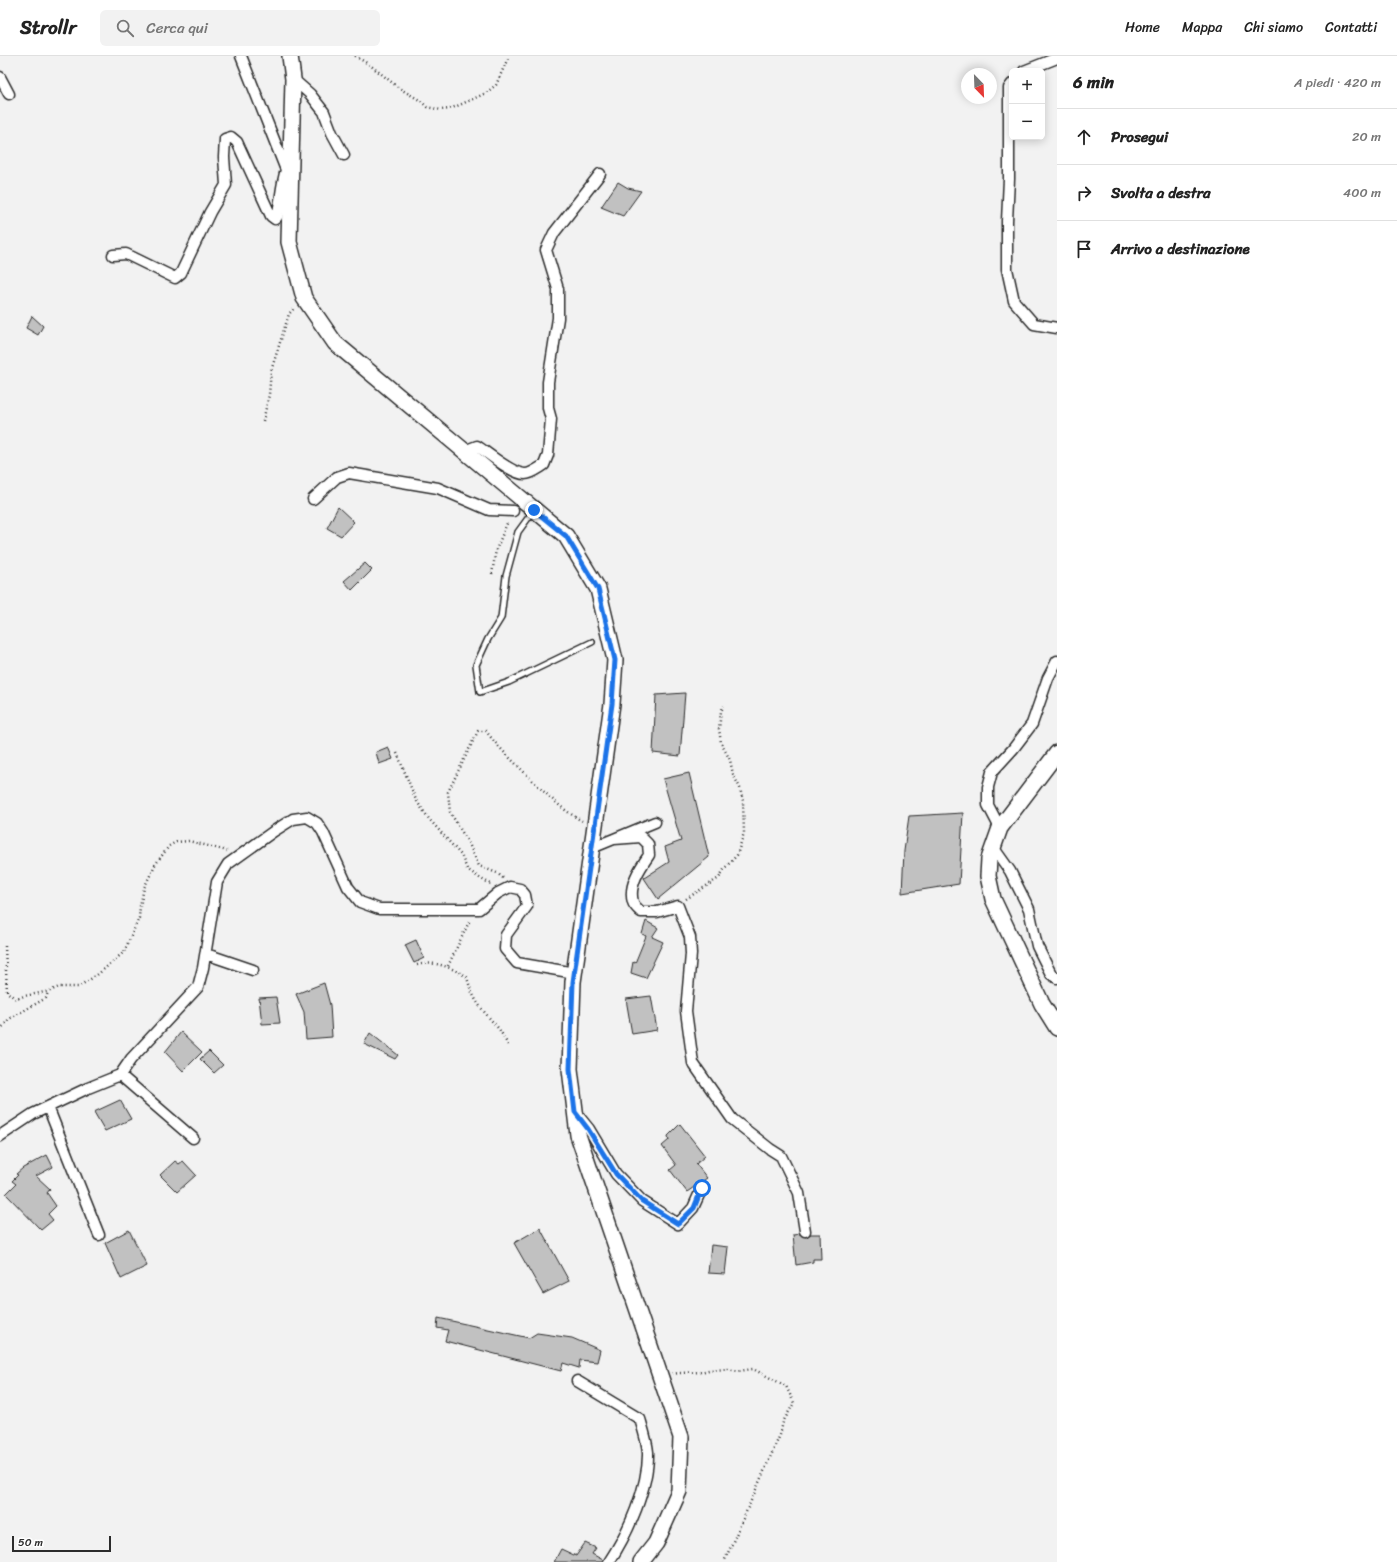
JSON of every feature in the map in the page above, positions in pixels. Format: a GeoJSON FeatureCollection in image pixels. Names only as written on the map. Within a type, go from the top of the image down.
{"type":"FeatureCollection","features":[{"type":"Feature","properties":{"kind":"main road"},"geometry":{"type":"LineString","coordinates":[[290,56],[293,79],[288,175],[289,242],[304,298],[336,343],[566,536],[598,589],[615,660],[612,704],[575,973],[570,1069],[578,1135],[680,1437],[679,1491],[656,1543],[641,1562]]}},
{"type":"Feature","properties":{"kind":"main road"},"geometry":{"type":"LineString","coordinates":[[1057,753],[1000,828],[989,859],[988,876],[993,899],[1042,1004],[1057,1028]]}},
{"type":"Feature","properties":{"kind":"street"},"geometry":{"type":"LineString","coordinates":[[113,255],[126,254],[175,278],[181,272],[210,212],[226,185],[224,157],[225,139],[231,137],[237,142],[271,216],[275,219],[277,217],[282,195],[282,182],[288,175],[241,56]]}},
{"type":"Feature","properties":{"kind":"street"},"geometry":{"type":"LineString","coordinates":[[1032,68],[1057,58]]}},
{"type":"Feature","properties":{"kind":"street"},"geometry":{"type":"LineString","coordinates":[[0,77],[9,94]]}},
{"type":"Feature","properties":{"kind":"street"},"geometry":{"type":"LineString","coordinates":[[293,79],[310,94],[324,112],[332,133],[344,155]]}},
{"type":"Feature","properties":{"kind":"street"},"geometry":{"type":"LineString","coordinates":[[1009,104],[1007,269],[1014,301],[1034,324],[1057,328]]}},
{"type":"Feature","properties":{"kind":"street"},"geometry":{"type":"LineString","coordinates":[[464,451],[477,446],[503,465],[519,473],[526,474],[544,465],[548,455],[551,419],[548,408],[548,382],[558,318],[558,290],[546,250],[554,234],[600,174]]}},
{"type":"Feature","properties":{"kind":"street"},"geometry":{"type":"LineString","coordinates":[[313,499],[337,477],[349,473],[438,488],[489,510],[513,511]]}},
{"type":"Feature","properties":{"kind":"street"},"geometry":{"type":"LineString","coordinates":[[1000,828],[988,805],[988,787],[992,772],[1013,749],[1032,724],[1048,678],[1057,660]]}},
{"type":"Feature","properties":{"kind":"street"},"geometry":{"type":"LineString","coordinates":[[0,1136],[33,1114],[88,1088],[120,1075],[131,1059],[198,987],[206,954],[217,882],[228,864],[293,819],[307,817],[317,823],[323,832],[348,887],[360,902],[379,909],[479,909],[498,893],[514,888],[525,895],[527,906],[506,936],[505,949],[517,963],[575,973]]}},
{"type":"Feature","properties":{"kind":"street"},"geometry":{"type":"LineString","coordinates":[[592,848],[655,822]]}},
{"type":"Feature","properties":{"kind":"street"},"geometry":{"type":"LineString","coordinates":[[614,839],[641,837],[648,844],[649,855],[642,866],[632,890],[633,904],[641,912],[657,912],[678,906],[690,937],[691,954],[686,1011],[693,1063],[732,1119],[781,1156],[800,1193],[805,1230]]}},
{"type":"Feature","properties":{"kind":"street"},"geometry":{"type":"LineString","coordinates":[[993,848],[1010,871],[1028,909],[1037,946],[1051,974],[1057,978]]}},
{"type":"Feature","properties":{"kind":"street"},"geometry":{"type":"LineString","coordinates":[[206,954],[253,970]]}},
{"type":"Feature","properties":{"kind":"street"},"geometry":{"type":"LineString","coordinates":[[120,1075],[193,1138]]}},
{"type":"Feature","properties":{"kind":"street"},"geometry":{"type":"LineString","coordinates":[[48,1107],[99,1235]]}},
{"type":"Feature","properties":{"kind":"street"},"geometry":{"type":"LineString","coordinates":[[575,1112],[588,1129],[616,1174],[642,1201],[659,1213],[678,1224],[694,1208],[702,1188]]}},
{"type":"Feature","properties":{"kind":"street"},"geometry":{"type":"LineString","coordinates":[[577,1381],[640,1419],[648,1451],[646,1475],[638,1505],[609,1562]]}},
{"type":"Feature","properties":{"kind":"lane"},"geometry":{"type":"LineString","coordinates":[[534,510],[518,532],[506,576],[501,618],[488,639],[476,665],[480,692],[509,682],[592,642]]}},
{"type":"Feature","properties":{"kind":"path"},"geometry":{"type":"LineString","coordinates":[[355,56],[370,65],[399,88],[421,101],[427,107],[441,110],[450,109],[491,89],[496,85],[509,56]]}},
{"type":"Feature","properties":{"kind":"path"},"geometry":{"type":"LineString","coordinates":[[263,421],[269,395],[271,370],[279,342],[289,314],[304,298]]}},
{"type":"Feature","properties":{"kind":"path"},"geometry":{"type":"LineString","coordinates":[[492,574],[496,550],[513,511]]}},
{"type":"Feature","properties":{"kind":"path"},"geometry":{"type":"LineString","coordinates":[[678,906],[719,878],[725,868],[737,855],[742,842],[744,833],[743,801],[740,788],[733,774],[730,760],[721,743],[719,729],[721,712],[724,706]]}},
{"type":"Feature","properties":{"kind":"path"},"geometry":{"type":"LineString","coordinates":[[514,888],[497,873],[479,866],[469,844],[450,812],[448,792],[478,731],[486,731],[494,742],[540,788],[570,814],[594,828]]}},
{"type":"Feature","properties":{"kind":"path"},"geometry":{"type":"LineString","coordinates":[[397,753],[416,800],[429,819],[461,855],[467,869],[481,879],[495,886],[514,888]]}},
{"type":"Feature","properties":{"kind":"path"},"geometry":{"type":"LineString","coordinates":[[5,946],[7,992],[16,999],[24,996],[48,992],[59,987],[78,987],[97,975],[124,952],[138,918],[144,888],[154,865],[168,846],[176,842],[189,841],[240,855]]}},
{"type":"Feature","properties":{"kind":"path"},"geometry":{"type":"LineString","coordinates":[[448,966],[476,909]]}},
{"type":"Feature","properties":{"kind":"path"},"geometry":{"type":"LineString","coordinates":[[417,965],[448,966],[467,977],[469,987],[480,1008],[499,1029],[508,1045]]}},
{"type":"Feature","properties":{"kind":"path"},"geometry":{"type":"LineString","coordinates":[[0,1030],[9,1019],[46,998],[48,992]]}},
{"type":"Feature","properties":{"kind":"path"},"geometry":{"type":"LineString","coordinates":[[660,1378],[679,1373],[709,1370],[728,1369],[738,1371],[753,1369],[786,1386],[794,1403],[783,1422],[780,1435],[724,1562]]}},
{"type":"Feature","properties":{"kind":"building"},"geometry":{"type":"Polygon","coordinates":[[[618,182],[628,188],[641,191],[623,216],[601,207],[618,182]]]}},
{"type":"Feature","properties":{"kind":"building"},"geometry":{"type":"Polygon","coordinates":[[[32,316],[43,326],[38,335],[26,328],[32,316]]]}},
{"type":"Feature","properties":{"kind":"building"},"geometry":{"type":"Polygon","coordinates":[[[338,507],[354,522],[341,536],[327,528],[338,507]]]}},
{"type":"Feature","properties":{"kind":"building"},"geometry":{"type":"Polygon","coordinates":[[[365,563],[372,570],[352,590],[344,581],[365,563]]]}},
{"type":"Feature","properties":{"kind":"building"},"geometry":{"type":"Polygon","coordinates":[[[685,693],[680,756],[653,753],[656,695],[685,693]]]}},
{"type":"Feature","properties":{"kind":"building"},"geometry":{"type":"Polygon","coordinates":[[[388,747],[393,759],[379,764],[376,752],[388,747]]]}},
{"type":"Feature","properties":{"kind":"building"},"geometry":{"type":"Polygon","coordinates":[[[689,773],[709,857],[658,899],[644,878],[669,862],[665,847],[681,841],[663,779],[689,773]]]}},
{"type":"Feature","properties":{"kind":"building"},"geometry":{"type":"Polygon","coordinates":[[[963,813],[959,884],[902,893],[904,851],[909,816],[963,813]]]}},
{"type":"Feature","properties":{"kind":"building"},"geometry":{"type":"Polygon","coordinates":[[[646,921],[658,928],[652,937],[663,942],[646,978],[631,973],[633,962],[635,963],[646,936],[642,934],[646,921]]]}},
{"type":"Feature","properties":{"kind":"building"},"geometry":{"type":"Polygon","coordinates":[[[416,940],[424,958],[414,963],[405,945],[416,940]]]}},
{"type":"Feature","properties":{"kind":"building"},"geometry":{"type":"Polygon","coordinates":[[[324,983],[330,1005],[332,1037],[306,1039],[304,1012],[296,994],[324,983]]]}},
{"type":"Feature","properties":{"kind":"building"},"geometry":{"type":"Polygon","coordinates":[[[651,996],[657,1030],[632,1034],[626,999],[651,996]]]}},
{"type":"Feature","properties":{"kind":"building"},"geometry":{"type":"Polygon","coordinates":[[[276,997],[280,1023],[262,1024],[259,998],[276,997]]]}},
{"type":"Feature","properties":{"kind":"building"},"geometry":{"type":"Polygon","coordinates":[[[181,1032],[202,1052],[183,1071],[165,1052],[181,1032]]]}},
{"type":"Feature","properties":{"kind":"building"},"geometry":{"type":"Polygon","coordinates":[[[370,1033],[398,1055],[395,1059],[364,1044],[370,1033]]]}},
{"type":"Feature","properties":{"kind":"building"},"geometry":{"type":"Polygon","coordinates":[[[209,1051],[223,1065],[214,1073],[200,1059],[209,1051]]]}},
{"type":"Feature","properties":{"kind":"building"},"geometry":{"type":"Polygon","coordinates":[[[120,1100],[131,1119],[105,1131],[94,1112],[120,1100]]]}},
{"type":"Feature","properties":{"kind":"building"},"geometry":{"type":"Polygon","coordinates":[[[680,1124],[705,1156],[696,1164],[707,1178],[687,1192],[670,1170],[676,1165],[662,1146],[669,1140],[668,1136],[680,1124]]]}},
{"type":"Feature","properties":{"kind":"building"},"geometry":{"type":"Polygon","coordinates":[[[47,1155],[53,1167],[36,1176],[50,1189],[47,1193],[56,1206],[48,1214],[53,1220],[41,1230],[6,1194],[16,1184],[12,1181],[18,1175],[16,1174],[23,1168],[47,1155]]]}},
{"type":"Feature","properties":{"kind":"building"},"geometry":{"type":"Polygon","coordinates":[[[175,1161],[179,1164],[183,1161],[196,1175],[177,1192],[160,1175],[175,1161]]]}},
{"type":"Feature","properties":{"kind":"building"},"geometry":{"type":"Polygon","coordinates":[[[540,1228],[569,1281],[543,1294],[514,1243],[540,1228]]]}},
{"type":"Feature","properties":{"kind":"building"},"geometry":{"type":"Polygon","coordinates":[[[129,1230],[147,1266],[121,1279],[105,1243],[129,1230]]]}},
{"type":"Feature","properties":{"kind":"building"},"geometry":{"type":"Polygon","coordinates":[[[800,1234],[806,1237],[811,1234],[820,1234],[821,1259],[813,1259],[813,1262],[796,1265],[793,1235],[800,1234]]]}},
{"type":"Feature","properties":{"kind":"building"},"geometry":{"type":"Polygon","coordinates":[[[711,1245],[728,1247],[725,1274],[708,1273],[711,1245]]]}},
{"type":"Feature","properties":{"kind":"building"},"geometry":{"type":"Polygon","coordinates":[[[438,1318],[529,1338],[537,1333],[572,1338],[600,1350],[597,1362],[580,1360],[579,1368],[563,1363],[561,1371],[445,1341],[448,1330],[437,1328],[438,1318]]]}},
{"type":"Feature","properties":{"kind":"building"},"geometry":{"type":"Polygon","coordinates":[[[585,1543],[596,1548],[592,1554],[603,1560],[603,1562],[554,1562],[561,1549],[576,1556],[585,1543]]]}},
{"type":"Feature","properties":{"kind":"route"},"geometry":{"type":"LineString","coordinates":[[534,510],[566,536],[598,589],[615,660],[612,704],[573,982],[570,1069],[575,1112],[588,1129],[616,1174],[642,1201],[659,1213],[678,1224],[694,1208],[702,1188]]}}]}
